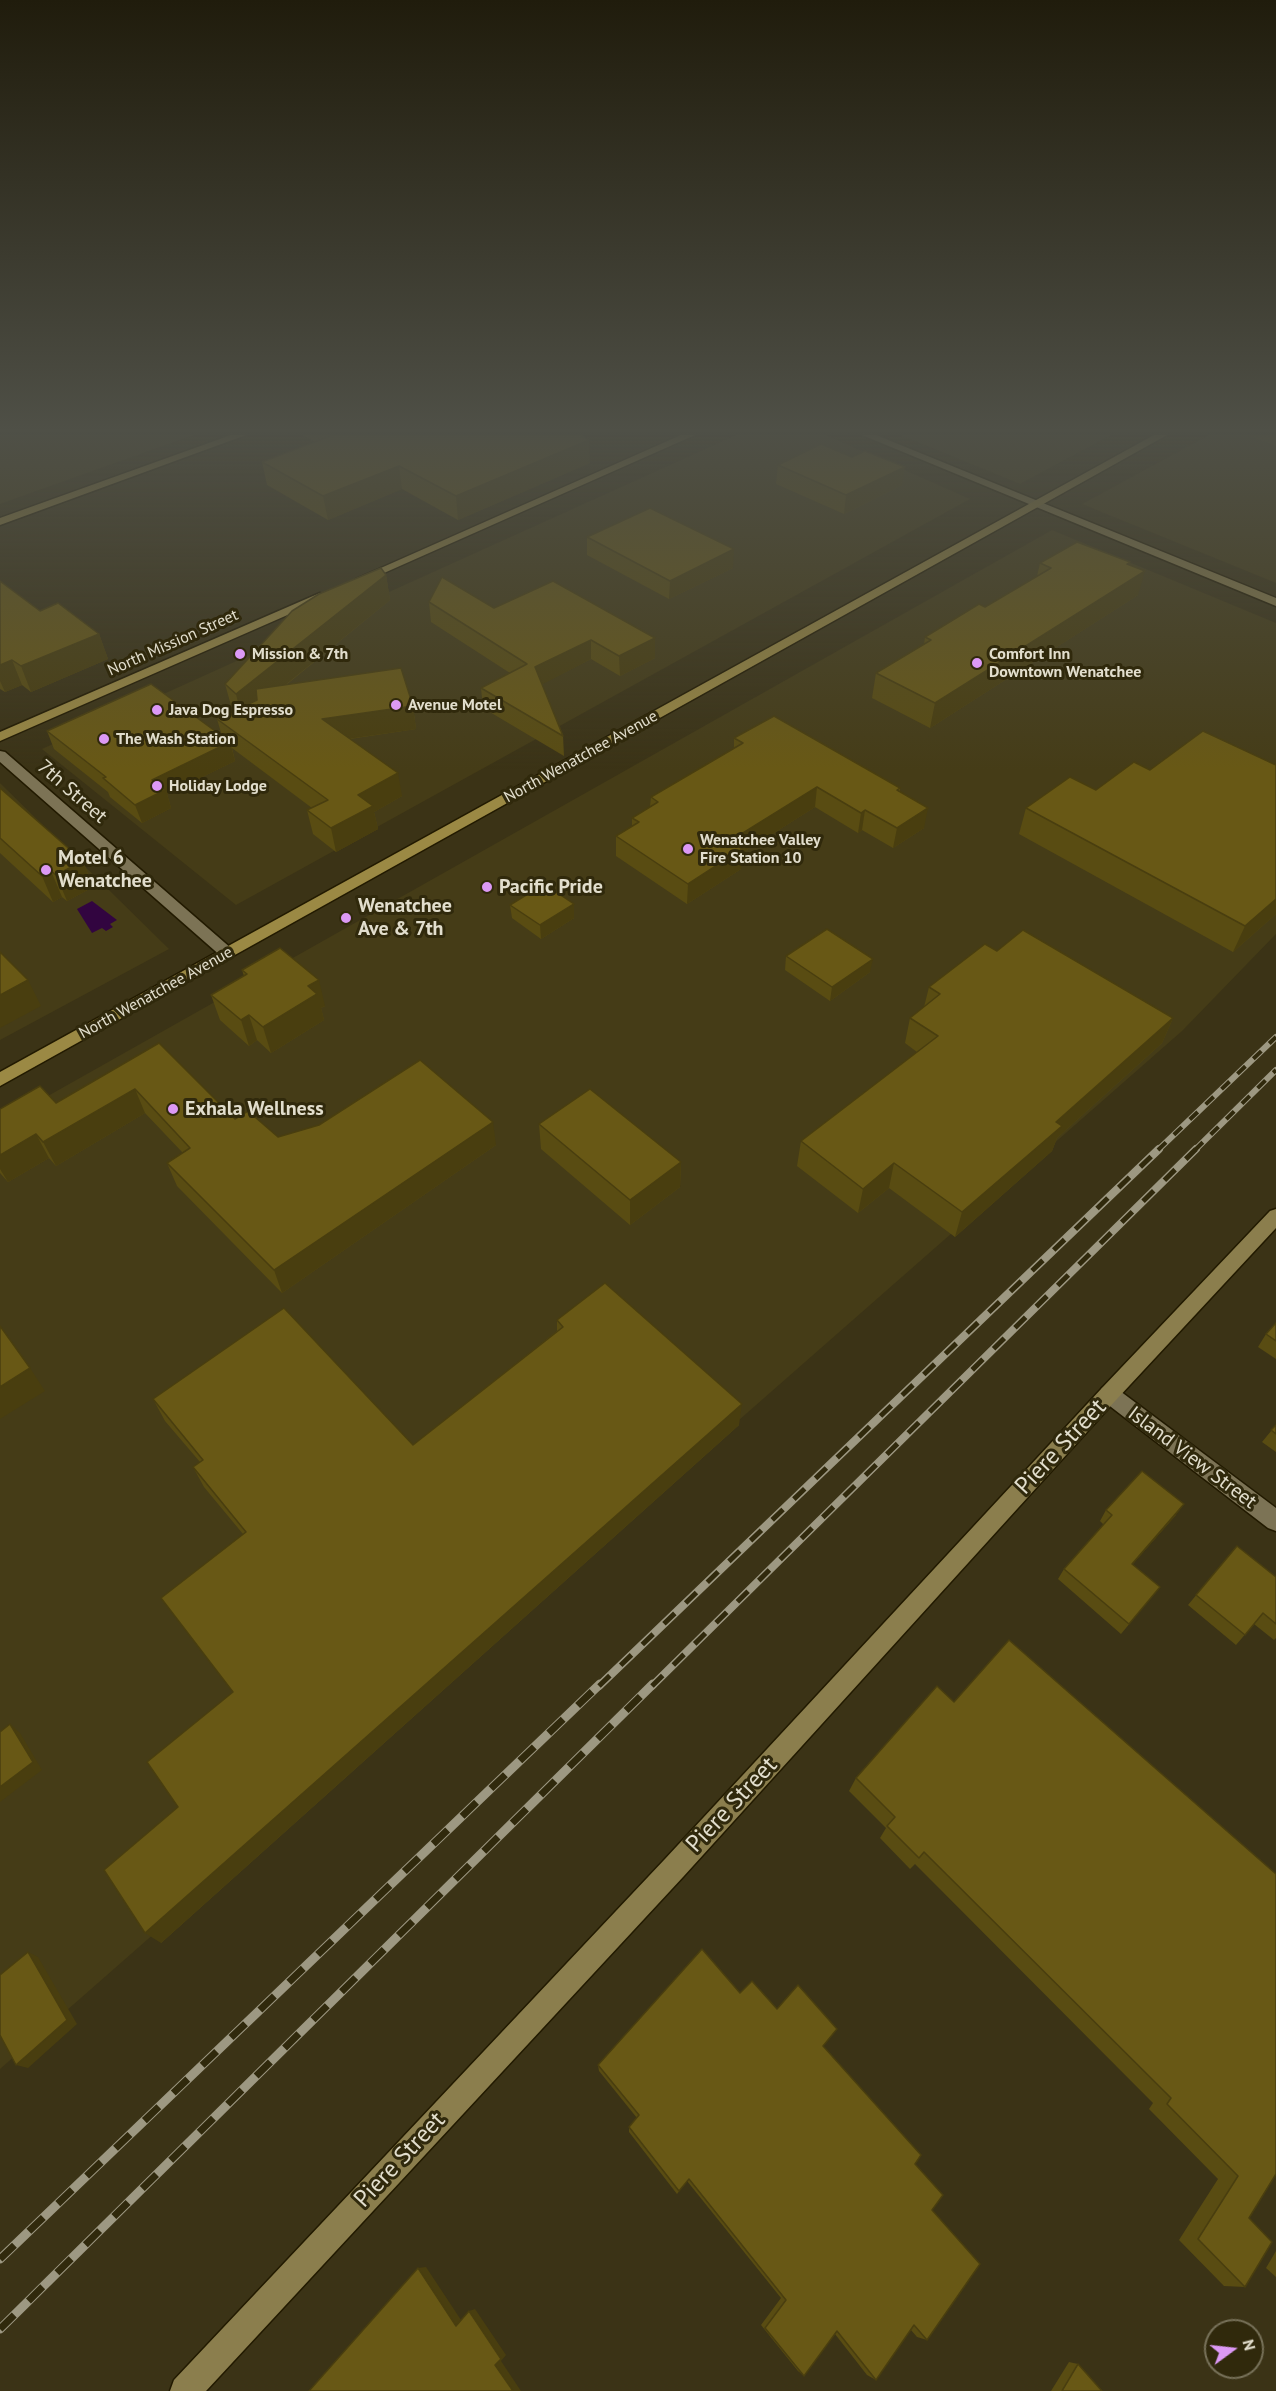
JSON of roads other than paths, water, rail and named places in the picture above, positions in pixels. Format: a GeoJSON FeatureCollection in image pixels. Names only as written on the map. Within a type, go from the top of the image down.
{"type":"FeatureCollection","features":[{"type":"Feature","properties":{"kind":"main road"},"geometry":{"type":"LineString","coordinates":[[355,582],[436,547]]}},
{"type":"Feature","properties":{"kind":"main road","name":"North Wenatchee Avenue"},"geometry":{"type":"LineString","coordinates":[[0,1080],[960,547]]}},
{"type":"Feature","properties":{"kind":"main road","name":"North Mission Street"},"geometry":{"type":"LineString","coordinates":[[0,737],[335,591]]}},
{"type":"Feature","properties":{"kind":"street"},"geometry":{"type":"LineString","coordinates":[[1141,547],[1276,602]]}},
{"type":"Feature","properties":{"kind":"street","name":"7th Street"},"geometry":{"type":"LineString","coordinates":[[0,755],[226,953]]}},
{"type":"Feature","properties":{"kind":"street","name":"Piere Street"},"geometry":{"type":"LineString","coordinates":[[184,2391],[674,1868],[1276,1215]]}},
{"type":"Feature","properties":{"kind":"street","name":"Island View Street"},"geometry":{"type":"LineString","coordinates":[[1109,1394],[1276,1521]]}},
{"type":"Feature","properties":{"kind":"railway"},"geometry":{"type":"LineString","coordinates":[[1158,1150],[1276,1037]]}},
{"type":"Feature","properties":{"kind":"railway"},"geometry":{"type":"LineString","coordinates":[[1195,1150],[1276,1070]]}},
{"type":"Feature","properties":{"kind":"railway"},"geometry":{"type":"LineString","coordinates":[[599,1686],[1159,1149]]}},
{"type":"Feature","properties":{"kind":"railway"},"geometry":{"type":"LineString","coordinates":[[652,1686],[1196,1149]]}},
{"type":"Feature","properties":{"kind":"railway"},"geometry":{"type":"LineString","coordinates":[[0,2259],[600,1684]]}},
{"type":"Feature","properties":{"kind":"railway"},"geometry":{"type":"LineString","coordinates":[[0,2329],[653,1684]]}},
{"type":"Feature","properties":{"kind":"place","name":"Mission & 7th"},"geometry":{"type":"Point","coordinates":[240,654]}},
{"type":"Feature","properties":{"kind":"place","name":"Comfort Inn Downtown Wenatchee"},"geometry":{"type":"Point","coordinates":[977,663]}},
{"type":"Feature","properties":{"kind":"place","name":"Avenue Motel"},"geometry":{"type":"Point","coordinates":[396,705]}},
{"type":"Feature","properties":{"kind":"place","name":"Java Dog Espresso"},"geometry":{"type":"Point","coordinates":[157,710]}},
{"type":"Feature","properties":{"kind":"place","name":"The Wash Station"},"geometry":{"type":"Point","coordinates":[104,739]}},
{"type":"Feature","properties":{"kind":"place","name":"Holiday Lodge"},"geometry":{"type":"Point","coordinates":[157,786]}},
{"type":"Feature","properties":{"kind":"place","name":"Wenatchee Valley Fire Station 10"},"geometry":{"type":"Point","coordinates":[688,849]}},
{"type":"Feature","properties":{"kind":"place","name":"Motel 6 Wenatchee"},"geometry":{"type":"Point","coordinates":[46,870]}},
{"type":"Feature","properties":{"kind":"place","name":"Pacific Pride"},"geometry":{"type":"Point","coordinates":[487,887]}},
{"type":"Feature","properties":{"kind":"place","name":"Wenatchee Ave & 7th"},"geometry":{"type":"Point","coordinates":[346,918]}},
{"type":"Feature","properties":{"kind":"place","name":"Exhala Wellness"},"geometry":{"type":"Point","coordinates":[173,1109]}}]}
